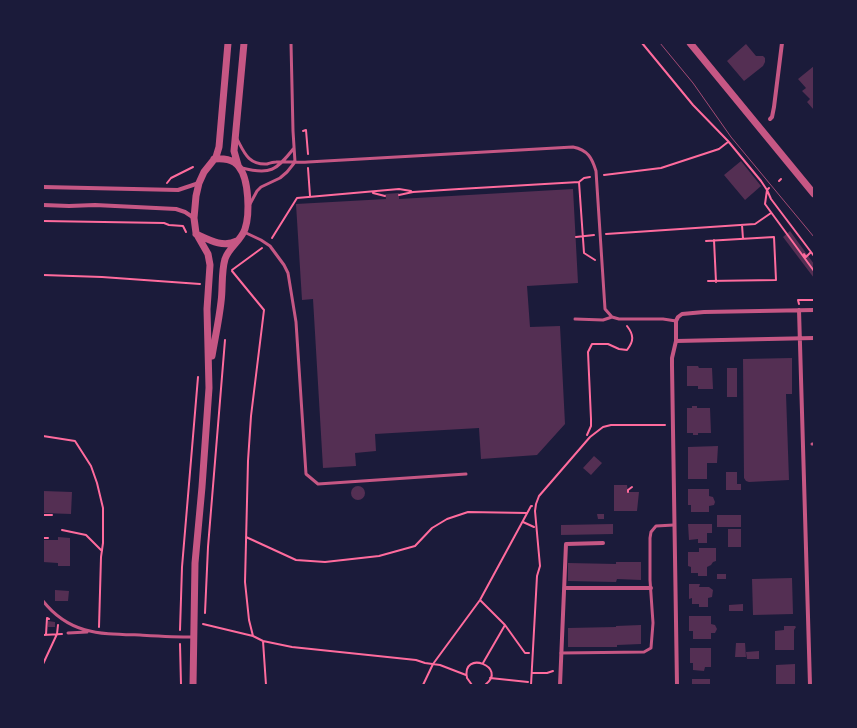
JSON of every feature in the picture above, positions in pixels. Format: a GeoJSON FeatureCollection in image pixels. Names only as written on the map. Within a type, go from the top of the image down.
{"type":"FeatureCollection","features":[{"type":"Feature","properties":{"kind":"street"},"geometry":{"type":"LineString","coordinates":[[210,373],[207,309],[210,260],[196,234],[194,218],[199,183],[204,172],[214,159],[219,146],[228,43]]}},
{"type":"Feature","properties":{"kind":"street"},"geometry":{"type":"LineString","coordinates":[[193,685],[195,563],[210,373],[221,302],[225,259],[229,251],[244,232],[248,208],[245,180],[234,151],[244,43]]}},
{"type":"Feature","properties":{"kind":"street"},"geometry":{"type":"LineString","coordinates":[[690,43],[814,194]]}},
{"type":"Feature","properties":{"kind":"street"},"geometry":{"type":"LineString","coordinates":[[770,119],[774,108],[782,43]]}},
{"type":"Feature","properties":{"kind":"street"},"geometry":{"type":"LineString","coordinates":[[214,159],[223,158],[239,166]]}},
{"type":"Feature","properties":{"kind":"street"},"geometry":{"type":"LineString","coordinates":[[43,187],[178,190],[199,183]]}},
{"type":"Feature","properties":{"kind":"street"},"geometry":{"type":"LineString","coordinates":[[43,205],[108,205],[176,209],[185,212],[194,218]]}},
{"type":"Feature","properties":{"kind":"street"},"geometry":{"type":"LineString","coordinates":[[196,234],[212,242],[230,244],[237,242]]}},
{"type":"Feature","properties":{"kind":"street"},"geometry":{"type":"LineString","coordinates":[[799,310],[810,685]]}},
{"type":"Feature","properties":{"kind":"street"},"geometry":{"type":"LineString","coordinates":[[677,685],[672,366],[676,341],[676,321],[682,314],[704,312],[814,310]]}},
{"type":"Feature","properties":{"kind":"street"},"geometry":{"type":"LineString","coordinates":[[676,341],[814,338]]}},
{"type":"Feature","properties":{"kind":"street"},"geometry":{"type":"LineString","coordinates":[[560,685],[566,544],[603,543]]}},
{"type":"Feature","properties":{"kind":"street"},"geometry":{"type":"LineString","coordinates":[[564,588],[651,588]]}},
{"type":"Feature","properties":{"kind":"lane"},"geometry":{"type":"LineString","coordinates":[[248,208],[261,187],[280,178],[295,162],[292,43]]}},
{"type":"Feature","properties":{"kind":"lane"},"geometry":{"type":"LineString","coordinates":[[236,136],[244,153],[253,160],[265,164],[274,162],[573,147],[581,149],[591,157],[597,176],[605,309],[612,317]]}},
{"type":"Feature","properties":{"kind":"lane"},"geometry":{"type":"LineString","coordinates":[[239,166],[254,172],[267,171],[277,167],[294,148]]}},
{"type":"Feature","properties":{"kind":"lane"},"geometry":{"type":"LineString","coordinates":[[244,232],[270,246],[288,273],[296,322],[306,474],[318,484],[466,474]]}},
{"type":"Feature","properties":{"kind":"lane"},"geometry":{"type":"LineString","coordinates":[[575,319],[603,320],[612,317],[626,320],[663,319],[676,321]]}},
{"type":"Feature","properties":{"kind":"lane"},"geometry":{"type":"LineString","coordinates":[[561,653],[644,652],[651,648],[653,623],[651,588],[651,532],[656,526],[674,525]]}},
{"type":"Feature","properties":{"kind":"lane"},"geometry":{"type":"LineString","coordinates":[[43,601],[57,615],[72,626],[89,632],[99,634],[193,637]]}},
{"type":"Feature","properties":{"kind":"lane"},"geometry":{"type":"LineString","coordinates":[[68,633],[89,632]]}},
{"type":"Feature","properties":{"kind":"path"},"geometry":{"type":"LineString","coordinates":[[642,43],[693,105],[728,141],[768,189],[771,199],[814,256]]}},
{"type":"Feature","properties":{"kind":"path"},"geometry":{"type":"LineString","coordinates":[[303,130],[306,130],[308,158]]}},
{"type":"Feature","properties":{"kind":"path"},"geometry":{"type":"LineString","coordinates":[[399,195],[413,192],[579,182],[584,178],[661,168],[719,149],[728,141]]}},
{"type":"Feature","properties":{"kind":"path"},"geometry":{"type":"LineString","coordinates":[[168,182],[172,178],[193,167]]}},
{"type":"Feature","properties":{"kind":"path"},"geometry":{"type":"LineString","coordinates":[[308,168],[310,196]]}},
{"type":"Feature","properties":{"kind":"path"},"geometry":{"type":"LineString","coordinates":[[579,182],[584,253],[596,261]]}},
{"type":"Feature","properties":{"kind":"path"},"geometry":{"type":"LineString","coordinates":[[272,238],[297,198],[399,189],[413,192]]}},
{"type":"Feature","properties":{"kind":"path"},"geometry":{"type":"LineString","coordinates":[[768,189],[765,204],[814,271]]}},
{"type":"Feature","properties":{"kind":"path"},"geometry":{"type":"LineString","coordinates":[[370,192],[385,196]]}},
{"type":"Feature","properties":{"kind":"path"},"geometry":{"type":"LineString","coordinates":[[606,234],[755,224],[771,213]]}},
{"type":"Feature","properties":{"kind":"path"},"geometry":{"type":"LineString","coordinates":[[164,223],[165,218]]}},
{"type":"Feature","properties":{"kind":"path"},"geometry":{"type":"LineString","coordinates":[[43,221],[164,223],[169,225]]}},
{"type":"Feature","properties":{"kind":"path"},"geometry":{"type":"LineString","coordinates":[[742,225],[742,239]]}},
{"type":"Feature","properties":{"kind":"path"},"geometry":{"type":"LineString","coordinates":[[784,231],[788,228]]}},
{"type":"Feature","properties":{"kind":"path"},"geometry":{"type":"LineString","coordinates":[[576,237],[595,235]]}},
{"type":"Feature","properties":{"kind":"path"},"geometry":{"type":"LineString","coordinates":[[706,241],[774,237],[776,280],[708,281]]}},
{"type":"Feature","properties":{"kind":"path"},"geometry":{"type":"LineString","coordinates":[[714,240],[716,282]]}},
{"type":"Feature","properties":{"kind":"path"},"geometry":{"type":"LineString","coordinates":[[253,636],[249,620],[245,582],[248,461],[251,416],[264,310],[231,272],[262,248]]}},
{"type":"Feature","properties":{"kind":"path"},"geometry":{"type":"LineString","coordinates":[[804,254],[806,257],[811,252]]}},
{"type":"Feature","properties":{"kind":"path"},"geometry":{"type":"LineString","coordinates":[[43,275],[102,277],[203,284]]}},
{"type":"Feature","properties":{"kind":"path"},"geometry":{"type":"LineString","coordinates":[[798,300],[814,300]]}},
{"type":"Feature","properties":{"kind":"path"},"geometry":{"type":"LineString","coordinates":[[587,435],[591,419],[588,352],[592,344],[608,344],[619,349],[627,350],[633,339],[632,334],[626,324],[626,320]]}},
{"type":"Feature","properties":{"kind":"path"},"geometry":{"type":"LineString","coordinates":[[226,335],[208,547],[204,624],[253,636],[263,641],[315,650],[416,660],[440,665],[466,675]]}},
{"type":"Feature","properties":{"kind":"path"},"geometry":{"type":"LineString","coordinates":[[181,685],[180,637],[182,567],[198,376]]}},
{"type":"Feature","properties":{"kind":"path"},"geometry":{"type":"LineString","coordinates":[[531,685],[537,576],[540,566],[536,511],[536,504],[539,496],[590,437],[603,427],[611,425],[666,425]]}},
{"type":"Feature","properties":{"kind":"path"},"geometry":{"type":"LineString","coordinates":[[43,436],[75,441],[92,466],[103,508],[99,634]]}},
{"type":"Feature","properties":{"kind":"path"},"geometry":{"type":"LineString","coordinates":[[628,492],[628,490],[632,487]]}},
{"type":"Feature","properties":{"kind":"path"},"geometry":{"type":"LineString","coordinates":[[423,685],[433,664],[480,600],[532,506]]}},
{"type":"Feature","properties":{"kind":"path"},"geometry":{"type":"LineString","coordinates":[[246,537],[296,560],[325,562],[379,556],[415,546],[432,528],[447,519],[468,512],[527,513]]}},
{"type":"Feature","properties":{"kind":"path"},"geometry":{"type":"LineString","coordinates":[[43,515],[52,515]]}},
{"type":"Feature","properties":{"kind":"path"},"geometry":{"type":"LineString","coordinates":[[523,522],[534,526]]}},
{"type":"Feature","properties":{"kind":"path"},"geometry":{"type":"LineString","coordinates":[[62,530],[86,535],[102,551]]}},
{"type":"Feature","properties":{"kind":"path"},"geometry":{"type":"LineString","coordinates":[[43,538],[48,538]]}},
{"type":"Feature","properties":{"kind":"path"},"geometry":{"type":"LineString","coordinates":[[480,600],[505,625],[525,653],[529,653]]}},
{"type":"Feature","properties":{"kind":"path"},"geometry":{"type":"LineString","coordinates":[[52,619],[47,618],[44,635],[68,633]]}},
{"type":"Feature","properties":{"kind":"path"},"geometry":{"type":"LineString","coordinates":[[484,663],[505,625]]}},
{"type":"Feature","properties":{"kind":"path"},"geometry":{"type":"LineString","coordinates":[[43,664],[57,634]]}},
{"type":"Feature","properties":{"kind":"path"},"geometry":{"type":"LineString","coordinates":[[263,641],[266,685]]}},
{"type":"Feature","properties":{"kind":"path"},"geometry":{"type":"LineString","coordinates":[[472,685],[468,681],[466,675],[468,667],[479,662],[484,663],[489,668],[491,674],[485,685]]}},
{"type":"Feature","properties":{"kind":"path"},"geometry":{"type":"LineString","coordinates":[[532,673],[547,673],[560,670]]}},
{"type":"Feature","properties":{"kind":"path"},"geometry":{"type":"LineString","coordinates":[[490,678],[528,682]]}},
{"type":"Feature","properties":{"kind":"building"},"geometry":{"type":"Polygon","coordinates":[[[746,44],[756,56],[763,56],[765,58],[765,62],[763,66],[744,81],[727,61],[746,44]]]}},
{"type":"Feature","properties":{"kind":"building"},"geometry":{"type":"Polygon","coordinates":[[[814,66],[814,110],[807,102],[810,99],[802,91],[806,88],[798,79],[814,66]]]}},
{"type":"Feature","properties":{"kind":"building"},"geometry":{"type":"Polygon","coordinates":[[[741,161],[761,186],[745,200],[724,175],[741,161]]]}},
{"type":"Feature","properties":{"kind":"building"},"geometry":{"type":"Polygon","coordinates":[[[573,189],[578,283],[527,286],[530,327],[560,326],[565,424],[537,455],[481,459],[479,428],[375,434],[376,451],[355,453],[356,466],[323,468],[313,299],[302,300],[296,204],[386,199],[385,194],[399,193],[399,199],[573,189]]]}},
{"type":"Feature","properties":{"kind":"building"},"geometry":{"type":"Polygon","coordinates":[[[790,231],[814,264],[814,278],[783,237],[790,231]]]}},
{"type":"Feature","properties":{"kind":"building"},"geometry":{"type":"Polygon","coordinates":[[[792,358],[792,394],[786,394],[789,480],[746,481],[744,478],[743,359],[792,358]]]}},
{"type":"Feature","properties":{"kind":"building"},"geometry":{"type":"Polygon","coordinates":[[[687,366],[712,368],[713,389],[698,389],[698,386],[687,386],[687,366]]]}},
{"type":"Feature","properties":{"kind":"building"},"geometry":{"type":"Polygon","coordinates":[[[727,368],[737,368],[737,397],[727,397],[727,368]]]}},
{"type":"Feature","properties":{"kind":"building"},"geometry":{"type":"Polygon","coordinates":[[[692,406],[697,406],[697,408],[710,408],[711,433],[698,433],[698,435],[693,435],[693,433],[687,433],[687,408],[692,408],[692,406]]]}},
{"type":"Feature","properties":{"kind":"building"},"geometry":{"type":"Polygon","coordinates":[[[718,446],[717,463],[707,463],[707,479],[688,479],[688,447],[718,446]]]}},
{"type":"Feature","properties":{"kind":"building"},"geometry":{"type":"Polygon","coordinates":[[[594,456],[602,463],[591,475],[583,468],[594,456]]]}},
{"type":"Feature","properties":{"kind":"building"},"geometry":{"type":"Polygon","coordinates":[[[726,472],[737,472],[737,484],[741,484],[741,490],[726,490],[726,472]]]}},
{"type":"Feature","properties":{"kind":"building"},"geometry":{"type":"Polygon","coordinates":[[[614,485],[627,485],[628,492],[639,492],[637,511],[614,511],[614,485]]]}},
{"type":"Feature","properties":{"kind":"building"},"geometry":{"type":"Polygon","coordinates":[[[355,486],[361,486],[365,490],[365,496],[361,500],[355,500],[351,496],[351,490],[355,486]]]}},
{"type":"Feature","properties":{"kind":"building"},"geometry":{"type":"Polygon","coordinates":[[[688,489],[709,489],[709,496],[713,497],[715,502],[714,505],[709,506],[709,512],[691,512],[691,505],[688,505],[688,489]]]}},
{"type":"Feature","properties":{"kind":"building"},"geometry":{"type":"Polygon","coordinates":[[[43,491],[72,492],[71,514],[43,513],[43,491]]]}},
{"type":"Feature","properties":{"kind":"building"},"geometry":{"type":"Polygon","coordinates":[[[597,514],[604,514],[604,519],[598,519],[597,514]]]}},
{"type":"Feature","properties":{"kind":"building"},"geometry":{"type":"Polygon","coordinates":[[[717,515],[741,515],[741,527],[717,527],[717,515]]]}},
{"type":"Feature","properties":{"kind":"building"},"geometry":{"type":"Polygon","coordinates":[[[613,524],[613,534],[561,535],[561,525],[613,524]]]}},
{"type":"Feature","properties":{"kind":"building"},"geometry":{"type":"Polygon","coordinates":[[[688,524],[712,524],[712,533],[707,533],[707,543],[698,543],[698,539],[689,540],[688,524]]]}},
{"type":"Feature","properties":{"kind":"building"},"geometry":{"type":"Polygon","coordinates":[[[728,529],[741,529],[741,547],[728,547],[728,529]]]}},
{"type":"Feature","properties":{"kind":"building"},"geometry":{"type":"Polygon","coordinates":[[[58,537],[70,538],[70,566],[58,566],[58,563],[43,562],[43,540],[58,540],[58,537]]]}},
{"type":"Feature","properties":{"kind":"building"},"geometry":{"type":"Polygon","coordinates":[[[699,548],[716,548],[716,561],[707,567],[707,576],[698,576],[698,573],[691,573],[691,567],[688,566],[688,552],[699,552],[699,548]]]}},
{"type":"Feature","properties":{"kind":"building"},"geometry":{"type":"Polygon","coordinates":[[[616,562],[641,562],[641,580],[617,579],[616,582],[568,581],[568,563],[616,564],[616,562]]]}},
{"type":"Feature","properties":{"kind":"building"},"geometry":{"type":"Polygon","coordinates":[[[717,574],[726,574],[726,579],[717,579],[717,574]]]}},
{"type":"Feature","properties":{"kind":"building"},"geometry":{"type":"Polygon","coordinates":[[[792,578],[793,614],[753,615],[752,579],[792,578]]]}},
{"type":"Feature","properties":{"kind":"building"},"geometry":{"type":"Polygon","coordinates":[[[689,584],[700,584],[699,587],[709,587],[713,590],[712,597],[708,598],[708,607],[699,607],[699,604],[692,604],[692,598],[689,599],[689,584]]]}},
{"type":"Feature","properties":{"kind":"building"},"geometry":{"type":"Polygon","coordinates":[[[55,590],[69,591],[68,601],[55,601],[55,590]]]}},
{"type":"Feature","properties":{"kind":"building"},"geometry":{"type":"Polygon","coordinates":[[[743,604],[743,611],[729,611],[729,605],[743,604]]]}},
{"type":"Feature","properties":{"kind":"building"},"geometry":{"type":"Polygon","coordinates":[[[689,616],[711,616],[711,624],[715,625],[717,629],[715,633],[711,633],[711,639],[693,639],[693,631],[689,631],[689,616]]]}},
{"type":"Feature","properties":{"kind":"building"},"geometry":{"type":"Polygon","coordinates":[[[48,621],[55,622],[55,627],[48,627],[48,621]]]}},
{"type":"Feature","properties":{"kind":"building"},"geometry":{"type":"Polygon","coordinates":[[[641,625],[641,644],[617,645],[617,647],[568,647],[568,628],[641,625]]]}},
{"type":"Feature","properties":{"kind":"building"},"geometry":{"type":"Polygon","coordinates":[[[784,626],[796,627],[794,630],[794,650],[775,650],[775,631],[784,630],[784,626]]]}},
{"type":"Feature","properties":{"kind":"building"},"geometry":{"type":"Polygon","coordinates":[[[736,643],[745,643],[746,657],[735,657],[736,643]]]}},
{"type":"Feature","properties":{"kind":"building"},"geometry":{"type":"Polygon","coordinates":[[[690,648],[711,648],[711,667],[705,667],[704,671],[693,670],[693,663],[690,663],[690,648]]]}},
{"type":"Feature","properties":{"kind":"building"},"geometry":{"type":"Polygon","coordinates":[[[759,651],[759,659],[747,659],[746,652],[759,651]]]}},
{"type":"Feature","properties":{"kind":"building"},"geometry":{"type":"Polygon","coordinates":[[[795,664],[795,685],[776,685],[776,665],[795,664]]]}},
{"type":"Feature","properties":{"kind":"building"},"geometry":{"type":"Polygon","coordinates":[[[692,679],[710,679],[710,685],[692,685],[692,679]]]}},
{"type":"Feature","properties":{"kind":"tram line"},"geometry":{"type":"LineString","coordinates":[[660,43],[693,83],[731,137],[814,237]]}}]}
